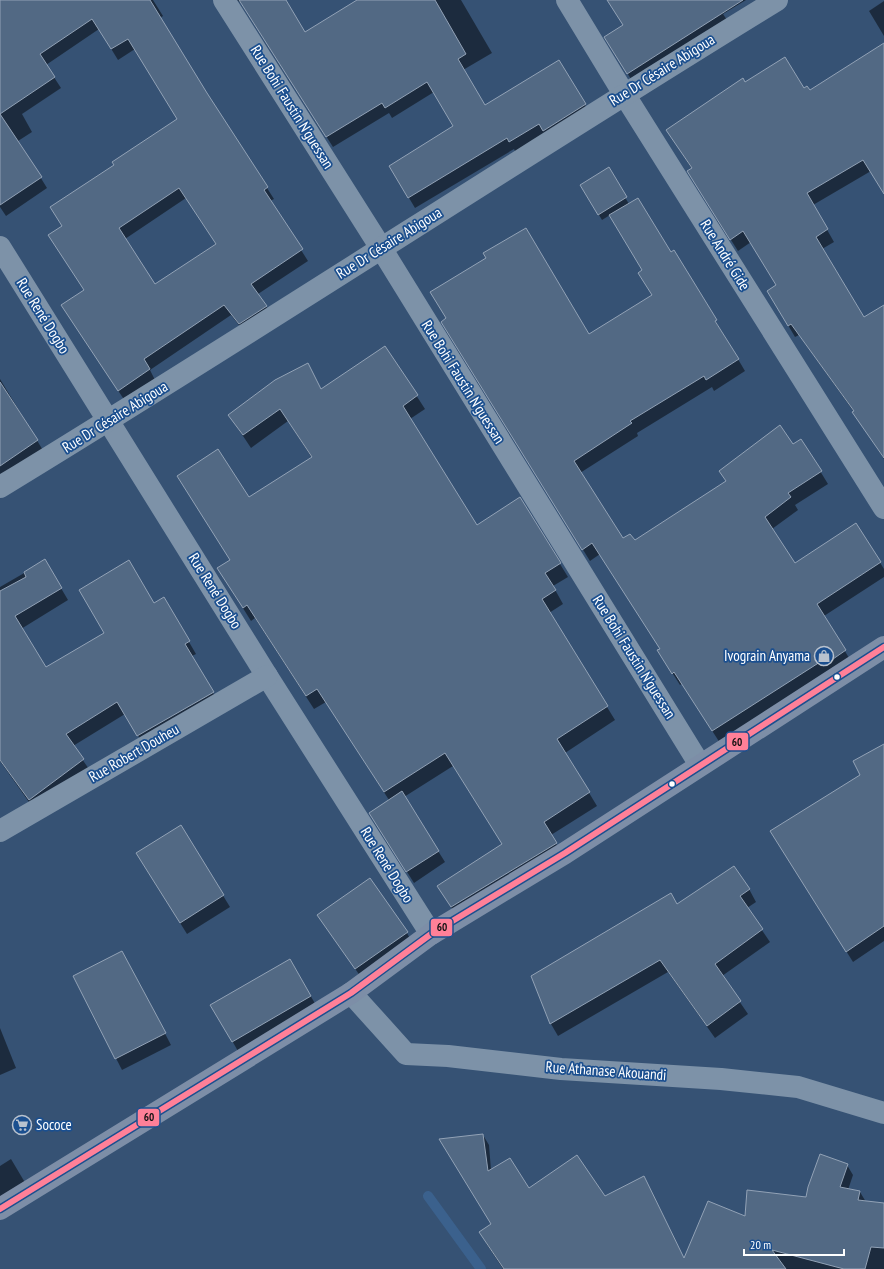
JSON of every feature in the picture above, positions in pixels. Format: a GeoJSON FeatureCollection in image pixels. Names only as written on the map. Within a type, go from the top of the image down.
{"type":"FeatureCollection","features":[{"type":"Feature","properties":{"kind":"main road"},"geometry":{"type":"LineString","coordinates":[[0,1209],[351,994],[431,934],[565,853],[884,646]]}},
{"type":"Feature","properties":{"kind":"street","name":"Rue Bohi Faustin N'guessan"},"geometry":{"type":"LineString","coordinates":[[224,0],[381,248],[700,765]]}},
{"type":"Feature","properties":{"kind":"street","name":"Rue André Gide"},"geometry":{"type":"LineString","coordinates":[[567,0],[624,94],[884,508]]}},
{"type":"Feature","properties":{"kind":"street","name":"Rue Dr Césaire Abigoua"},"geometry":{"type":"LineString","coordinates":[[0,487],[109,421],[624,94],[777,0]]}},
{"type":"Feature","properties":{"kind":"street","name":"Rue René Dogbo"},"geometry":{"type":"LineString","coordinates":[[0,247],[267,676],[431,934]]}},
{"type":"Feature","properties":{"kind":"street","name":"Rue Robert Douheu"},"geometry":{"type":"LineString","coordinates":[[0,831],[267,676]]}},
{"type":"Feature","properties":{"kind":"street","name":"Rue Athanase Akouandi"},"geometry":{"type":"LineString","coordinates":[[351,994],[406,1054],[448,1056],[561,1069],[721,1079],[798,1087],[879,1108]]}},
{"type":"Feature","properties":{"kind":"building"},"geometry":{"type":"Polygon","coordinates":[[[0,0],[150,0],[207,93],[268,187],[264,190],[303,249],[251,284],[267,306],[239,324],[224,305],[144,359],[150,369],[118,391],[61,305],[84,290],[48,235],[62,226],[50,207],[114,165],[112,162],[177,119],[128,39],[111,49],[92,19],[40,54],[55,77],[0,114],[0,0]],[[179,188],[119,228],[155,284],[216,244],[179,188]]]}},
{"type":"Feature","properties":{"kind":"building"},"geometry":{"type":"Polygon","coordinates":[[[239,0],[286,0],[305,32],[357,0],[435,0],[466,54],[458,59],[485,105],[559,60],[586,104],[543,131],[539,124],[509,142],[507,138],[408,198],[389,166],[453,126],[427,82],[385,108],[382,103],[326,137],[239,0]]]}},
{"type":"Feature","properties":{"kind":"building"},"geometry":{"type":"Polygon","coordinates":[[[607,0],[743,0],[627,74],[604,37],[623,25],[607,0]]]}},
{"type":"Feature","properties":{"kind":"building"},"geometry":{"type":"Polygon","coordinates":[[[884,43],[884,194],[863,160],[807,193],[828,229],[816,237],[864,317],[884,305],[884,458],[852,412],[854,411],[791,324],[788,326],[767,291],[776,285],[743,231],[730,240],[687,171],[692,168],[666,130],[743,78],[745,82],[785,57],[804,88],[807,86],[810,90],[884,43]]]}},
{"type":"Feature","properties":{"kind":"building"},"geometry":{"type":"Polygon","coordinates":[[[0,114],[42,177],[0,205],[0,114]]]}},
{"type":"Feature","properties":{"kind":"building"},"geometry":{"type":"Polygon","coordinates":[[[609,167],[627,197],[598,215],[580,185],[609,167]]]}},
{"type":"Feature","properties":{"kind":"building"},"geometry":{"type":"Polygon","coordinates":[[[638,198],[671,252],[674,250],[739,359],[706,380],[704,376],[630,421],[632,423],[574,461],[623,538],[630,534],[635,540],[726,481],[719,471],[780,425],[793,444],[801,439],[822,471],[788,493],[791,497],[765,517],[795,563],[856,523],[881,562],[817,604],[846,650],[823,666],[820,662],[712,731],[674,672],[672,674],[657,650],[660,649],[592,543],[582,550],[441,322],[446,318],[430,292],[486,258],[483,253],[526,228],[589,334],[652,295],[638,273],[642,270],[609,215],[638,198]]]}},
{"type":"Feature","properties":{"kind":"building"},"geometry":{"type":"Polygon","coordinates":[[[385,346],[418,395],[403,406],[477,525],[520,497],[561,563],[545,573],[556,590],[542,599],[608,706],[557,739],[590,792],[544,822],[557,843],[451,907],[437,886],[502,844],[445,753],[384,792],[317,689],[306,696],[247,605],[243,608],[217,568],[230,560],[177,476],[218,449],[249,497],[312,457],[280,409],[243,435],[228,415],[275,380],[308,363],[321,389],[385,346]]]}},
{"type":"Feature","properties":{"kind":"building"},"geometry":{"type":"Polygon","coordinates":[[[0,382],[38,440],[0,466],[0,382]]]}},
{"type":"Feature","properties":{"kind":"building"},"geometry":{"type":"Polygon","coordinates":[[[45,559],[62,588],[15,616],[46,667],[104,633],[79,590],[129,560],[154,603],[164,597],[190,641],[185,644],[214,692],[137,736],[117,702],[66,734],[84,759],[29,800],[0,760],[0,591],[26,577],[24,572],[45,559]]]}},
{"type":"Feature","properties":{"kind":"building"},"geometry":{"type":"Polygon","coordinates":[[[884,744],[884,926],[846,952],[770,831],[860,775],[853,761],[884,744]]]}},
{"type":"Feature","properties":{"kind":"building"},"geometry":{"type":"Polygon","coordinates":[[[402,791],[439,851],[406,872],[369,813],[402,791]]]}},
{"type":"Feature","properties":{"kind":"building"},"geometry":{"type":"Polygon","coordinates":[[[181,825],[224,895],[180,923],[136,853],[181,825]]]}},
{"type":"Feature","properties":{"kind":"building"},"geometry":{"type":"Polygon","coordinates":[[[734,866],[750,889],[740,896],[763,929],[715,964],[741,1001],[707,1026],[660,960],[550,1024],[531,976],[671,893],[677,904],[734,866]]]}},
{"type":"Feature","properties":{"kind":"building"},"geometry":{"type":"Polygon","coordinates":[[[370,878],[408,932],[355,969],[317,915],[370,878]]]}},
{"type":"Feature","properties":{"kind":"building"},"geometry":{"type":"Polygon","coordinates":[[[122,951],[166,1033],[115,1059],[73,976],[122,951]]]}},
{"type":"Feature","properties":{"kind":"building"},"geometry":{"type":"Polygon","coordinates":[[[290,959],[311,996],[232,1042],[210,1005],[290,959]]]}},
{"type":"Feature","properties":{"kind":"building"},"geometry":{"type":"Polygon","coordinates":[[[483,1134],[488,1171],[510,1158],[529,1188],[577,1155],[605,1196],[644,1176],[684,1258],[708,1201],[745,1216],[747,1190],[806,1197],[820,1154],[848,1164],[840,1187],[860,1191],[858,1200],[884,1203],[884,1248],[871,1247],[865,1269],[844,1269],[772,1250],[786,1269],[504,1269],[479,1232],[491,1224],[439,1139],[483,1134]]]}},
{"type":"Feature","properties":{"kind":"waterway"},"geometry":{"type":"LineString","coordinates":[[428,1196],[481,1269]]}},
{"type":"Feature","properties":{"kind":"transit line","name":"60"},"geometry":{"type":"LineString","coordinates":[[0,1209],[351,993],[431,934],[565,853],[884,647]]}},
{"type":"Feature","properties":{"kind":"place","name":"Ivograin Anyama"},"geometry":{"type":"Point","coordinates":[824,656]}},
{"type":"Feature","properties":{"kind":"place","name":"Sococe"},"geometry":{"type":"Point","coordinates":[22,1125]}}]}
